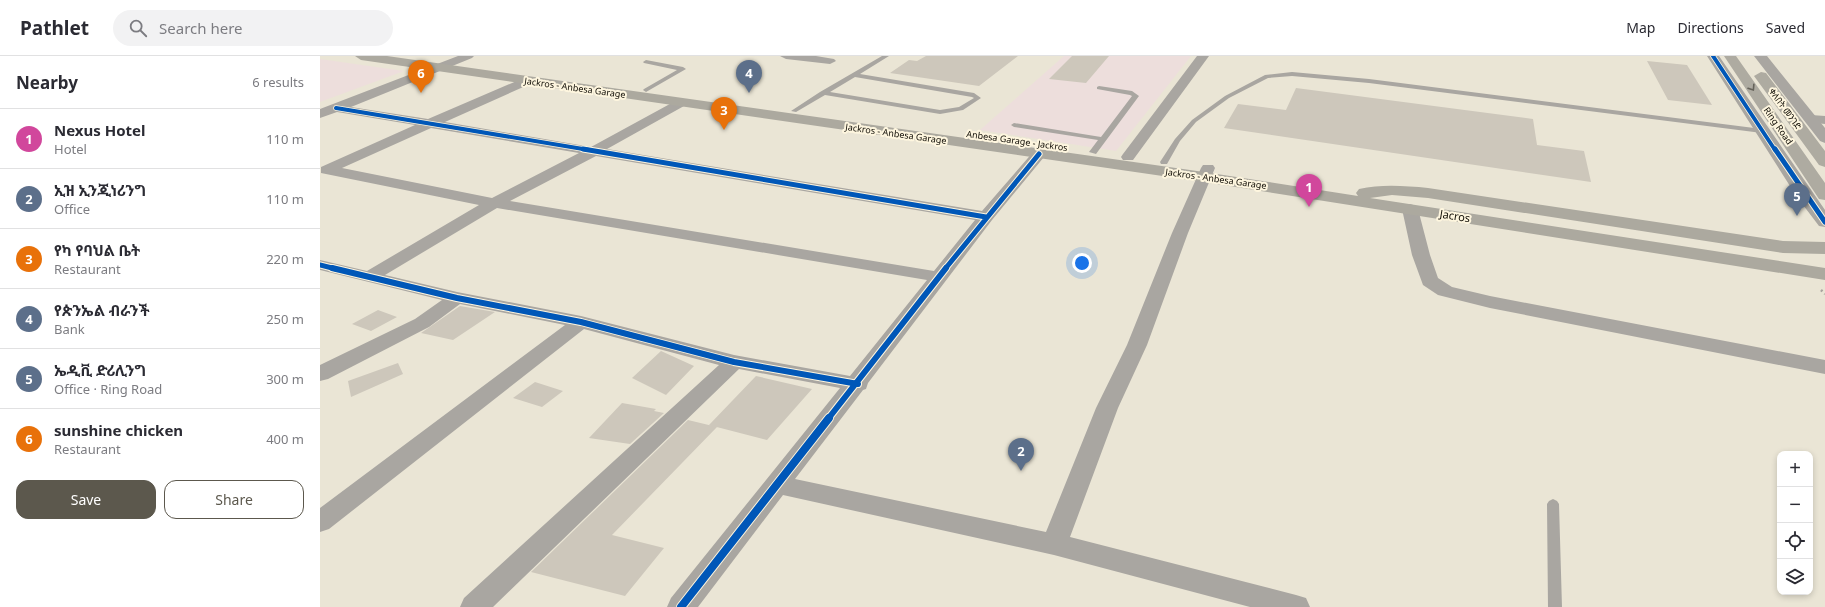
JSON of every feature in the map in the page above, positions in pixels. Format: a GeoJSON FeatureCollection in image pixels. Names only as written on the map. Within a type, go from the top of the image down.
{"type":"FeatureCollection","features":[{"type":"Feature","properties":{"kind":"highway","name":"Ring Road"},"geometry":{"type":"LineString","coordinates":[[1730,56],[1825,195]]}},
{"type":"Feature","properties":{"kind":"highway","name":"ቀለበት መንገድ"},"geometry":{"type":"LineString","coordinates":[[1746,56],[1825,162]]}},
{"type":"Feature","properties":{"kind":"main road","name":"Jackros - Anbesa Garage"},"geometry":{"type":"LineString","coordinates":[[361,56],[445,65],[526,81],[679,103],[860,124],[1039,154],[1206,172],[1410,204],[1430,212]]}},
{"type":"Feature","properties":{"kind":"main road","name":"Anbesa Garage - Jackros"},"geometry":{"type":"LineString","coordinates":[[407,56],[445,65],[646,90],[794,111],[860,124],[1093,152],[1164,162],[1206,172],[1366,193]]}},
{"type":"Feature","properties":{"kind":"main road"},"geometry":{"type":"LineString","coordinates":[[1366,193],[1392,190],[1428,193],[1783,247],[1825,248]]}},
{"type":"Feature","properties":{"kind":"main road"},"geometry":{"type":"LineString","coordinates":[[1366,193],[1410,204],[1825,262]]}},
{"type":"Feature","properties":{"kind":"main road"},"geometry":{"type":"LineString","coordinates":[[1430,212],[1465,226],[1786,275],[1825,284]]}},
{"type":"Feature","properties":{"kind":"main road","name":"Jacros"},"geometry":{"type":"LineString","coordinates":[[1430,212],[1825,274]]}},
{"type":"Feature","properties":{"kind":"street"},"geometry":{"type":"LineString","coordinates":[[320,114],[468,56]]}},
{"type":"Feature","properties":{"kind":"street"},"geometry":{"type":"LineString","coordinates":[[786,56],[830,61]]}},
{"type":"Feature","properties":{"kind":"street"},"geometry":{"type":"LineString","coordinates":[[1128,157],[1204,56]]}},
{"type":"Feature","properties":{"kind":"street"},"geometry":{"type":"LineString","coordinates":[[1713,56],[1762,131],[1825,222]]}},
{"type":"Feature","properties":{"kind":"street"},"geometry":{"type":"LineString","coordinates":[[1760,56],[1818,120],[1825,138]]}},
{"type":"Feature","properties":{"kind":"street"},"geometry":{"type":"LineString","coordinates":[[324,171],[526,81]]}},
{"type":"Feature","properties":{"kind":"street"},"geometry":{"type":"LineString","coordinates":[[369,276],[494,202],[594,151],[679,103]]}},
{"type":"Feature","properties":{"kind":"street"},"geometry":{"type":"LineString","coordinates":[[336,108],[430,125],[986,217]]}},
{"type":"Feature","properties":{"kind":"street"},"geometry":{"type":"LineString","coordinates":[[681,607],[777,484],[858,384],[986,217],[1039,154]]}},
{"type":"Feature","properties":{"kind":"street"},"geometry":{"type":"LineString","coordinates":[[324,171],[494,202],[940,277]]}},
{"type":"Feature","properties":{"kind":"street"},"geometry":{"type":"LineString","coordinates":[[1054,544],[1107,408],[1137,345],[1180,233],[1206,172]]}},
{"type":"Feature","properties":{"kind":"street"},"geometry":{"type":"LineString","coordinates":[[1410,204],[1421,255],[1430,281],[1445,291],[1490,302],[1825,367]]}},
{"type":"Feature","properties":{"kind":"street"},"geometry":{"type":"LineString","coordinates":[[320,265],[457,298],[581,322],[734,362],[858,384]]}},
{"type":"Feature","properties":{"kind":"street"},"geometry":{"type":"LineString","coordinates":[[320,374],[422,323],[457,298]]}},
{"type":"Feature","properties":{"kind":"street"},"geometry":{"type":"LineString","coordinates":[[321,520],[581,322]]}},
{"type":"Feature","properties":{"kind":"street"},"geometry":{"type":"LineString","coordinates":[[474,607],[734,362]]}},
{"type":"Feature","properties":{"kind":"street"},"geometry":{"type":"LineString","coordinates":[[777,484],[1054,544],[1296,607]]}},
{"type":"Feature","properties":{"kind":"lane"},"geometry":{"type":"LineString","coordinates":[[794,111],[886,56]]}},
{"type":"Feature","properties":{"kind":"lane"},"geometry":{"type":"LineString","coordinates":[[646,62],[683,69],[646,90]]}},
{"type":"Feature","properties":{"kind":"lane"},"geometry":{"type":"LineString","coordinates":[[1164,162],[1177,140],[1194,121],[1227,97],[1267,76],[1292,74],[1369,81],[1762,131]]}},
{"type":"Feature","properties":{"kind":"lane"},"geometry":{"type":"LineString","coordinates":[[822,93],[940,112],[960,110],[969,106],[978,98],[974,95],[853,75]]}},
{"type":"Feature","properties":{"kind":"lane"},"geometry":{"type":"LineString","coordinates":[[1093,152],[1136,96],[1132,93],[1099,88]]}},
{"type":"Feature","properties":{"kind":"lane"},"geometry":{"type":"LineString","coordinates":[[1014,125],[1102,139]]}},
{"type":"Feature","properties":{"kind":"lane"},"geometry":{"type":"LineString","coordinates":[[1553,504],[1555,607]]}},
{"type":"Feature","properties":{"kind":"shaded area"},"geometry":{"type":"Polygon","coordinates":[[[1064,56],[1191,56],[1116,151],[980,130],[1064,56]]]}},
{"type":"Feature","properties":{"kind":"shaded area"},"geometry":{"type":"Polygon","coordinates":[[[320,59],[404,71],[320,102],[320,59]]]}},
{"type":"Feature","properties":{"kind":"building"},"geometry":{"type":"Polygon","coordinates":[[[926,56],[1018,56],[979,86],[890,73],[909,60],[917,61],[926,56]]]}},
{"type":"Feature","properties":{"kind":"building"},"geometry":{"type":"Polygon","coordinates":[[[1072,56],[1109,56],[1086,83],[1049,79],[1072,56]]]}},
{"type":"Feature","properties":{"kind":"building"},"geometry":{"type":"Polygon","coordinates":[[[1647,61],[1687,65],[1712,105],[1668,100],[1647,61]]]}},
{"type":"Feature","properties":{"kind":"building"},"geometry":{"type":"Polygon","coordinates":[[[1296,88],[1533,119],[1537,145],[1584,151],[1591,182],[1224,128],[1238,104],[1286,110],[1296,88]]]}},
{"type":"Feature","properties":{"kind":"building"},"geometry":{"type":"Polygon","coordinates":[[[460,306],[495,312],[453,340],[421,333],[460,306]]]}},
{"type":"Feature","properties":{"kind":"building"},"geometry":{"type":"Polygon","coordinates":[[[378,310],[397,317],[371,331],[352,324],[378,310]]]}},
{"type":"Feature","properties":{"kind":"building"},"geometry":{"type":"Polygon","coordinates":[[[661,351],[694,366],[666,395],[632,378],[661,351]]]}},
{"type":"Feature","properties":{"kind":"building"},"geometry":{"type":"Polygon","coordinates":[[[398,363],[403,374],[351,397],[348,381],[398,363]]]}},
{"type":"Feature","properties":{"kind":"building"},"geometry":{"type":"Polygon","coordinates":[[[756,376],[812,389],[767,440],[709,425],[756,376]]]}},
{"type":"Feature","properties":{"kind":"building"},"geometry":{"type":"Polygon","coordinates":[[[535,382],[563,391],[542,407],[513,398],[535,382]]]}},
{"type":"Feature","properties":{"kind":"building"},"geometry":{"type":"Polygon","coordinates":[[[622,403],[656,409],[654,411],[664,413],[630,444],[589,438],[622,403]]]}},
{"type":"Feature","properties":{"kind":"building"},"geometry":{"type":"Polygon","coordinates":[[[688,420],[717,427],[612,535],[664,548],[625,596],[531,572],[688,420]]]}},
{"type":"Feature","properties":{"kind":"cycle path"},"geometry":{"type":"LineString","coordinates":[[1713,56],[1806,197],[1825,222]]}},
{"type":"Feature","properties":{"kind":"cycle path"},"geometry":{"type":"LineString","coordinates":[[336,108],[986,217]]}},
{"type":"Feature","properties":{"kind":"cycle path"},"geometry":{"type":"LineString","coordinates":[[681,607],[986,217],[1039,154]]}},
{"type":"Feature","properties":{"kind":"cycle path"},"geometry":{"type":"LineString","coordinates":[[320,265],[457,298],[581,322],[734,362],[858,384]]}},
{"type":"Feature","properties":{"kind":"place","name":"sunshine chicken"},"geometry":{"type":"Point","coordinates":[421,93]}},
{"type":"Feature","properties":{"kind":"place","name":"የጵንኤል ብራንች"},"geometry":{"type":"Point","coordinates":[749,93]}},
{"type":"Feature","properties":{"kind":"place","name":"የካ የባህል ቤት"},"geometry":{"type":"Point","coordinates":[724,130]}},
{"type":"Feature","properties":{"kind":"place","name":"Nexus Hotel"},"geometry":{"type":"Point","coordinates":[1309,207]}},
{"type":"Feature","properties":{"kind":"place","name":"ኤዲቪ ድሪሊንግ"},"geometry":{"type":"Point","coordinates":[1797,216]}},
{"type":"Feature","properties":{"kind":"place","name":"ኢዝ ኢንጂነሪንግ"},"geometry":{"type":"Point","coordinates":[1021,471]}}]}
